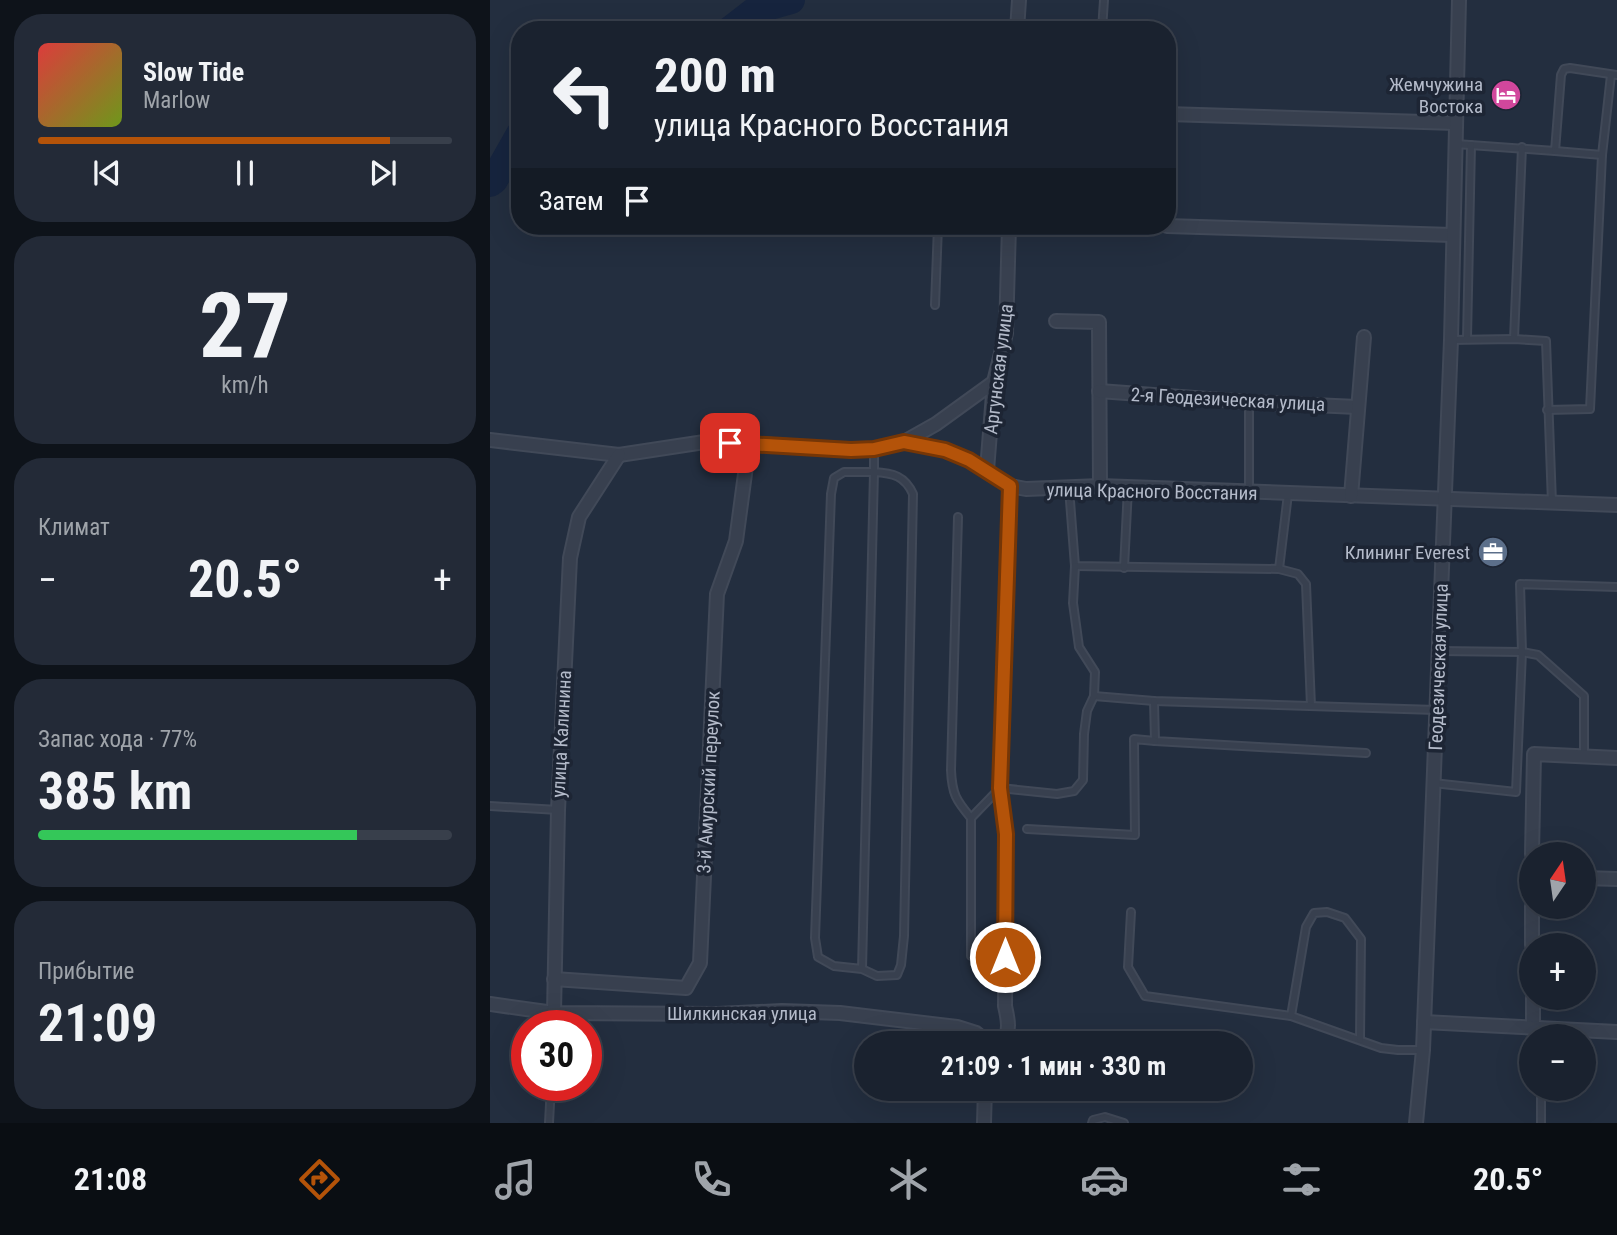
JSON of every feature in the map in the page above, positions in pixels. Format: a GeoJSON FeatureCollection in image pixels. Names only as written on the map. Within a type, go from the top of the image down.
{"type":"FeatureCollection","features":[{"type":"Feature","properties":{"kind":"street"},"geometry":{"type":"LineString","coordinates":[[1018,21],[1019,0]]}},
{"type":"Feature","properties":{"kind":"street","name":"Геодезическая улица"},"geometry":{"type":"LineString","coordinates":[[1413,1121],[1423,1049],[1451,340],[1459,0]]}},
{"type":"Feature","properties":{"kind":"street"},"geometry":{"type":"LineString","coordinates":[[1176,114],[1456,123]]}},
{"type":"Feature","properties":{"kind":"street"},"geometry":{"type":"LineString","coordinates":[[1176,226],[1452,235]]}},
{"type":"Feature","properties":{"kind":"street","name":"Аргунская улица"},"geometry":{"type":"LineString","coordinates":[[987,470],[994,382],[1006,332],[1009,235]]}},
{"type":"Feature","properties":{"kind":"street"},"geometry":{"type":"LineString","coordinates":[[1056,321],[1099,322],[1100,486]]}},
{"type":"Feature","properties":{"kind":"street"},"geometry":{"type":"LineString","coordinates":[[1351,496],[1364,337]]}},
{"type":"Feature","properties":{"kind":"street"},"geometry":{"type":"LineString","coordinates":[[490,440],[619,455],[711,441],[851,450],[874,449],[904,442],[936,424],[994,382]]}},
{"type":"Feature","properties":{"kind":"street","name":"2-я Геодезическая улица"},"geometry":{"type":"LineString","coordinates":[[1099,391],[1357,407]]}},
{"type":"Feature","properties":{"kind":"street"},"geometry":{"type":"LineString","coordinates":[[904,442],[945,450],[987,470],[1010,486],[1000,788],[1006,834],[1005,1006],[1009,1023],[1008,1031]]}},
{"type":"Feature","properties":{"kind":"street","name":"3-й Амурский переулок"},"geometry":{"type":"LineString","coordinates":[[554,979],[686,988],[699,963],[717,594],[736,541],[749,444]]}},
{"type":"Feature","properties":{"kind":"street","name":"улица Калинина"},"geometry":{"type":"LineString","coordinates":[[554,1010],[558,810],[570,558],[579,517],[619,455]]}},
{"type":"Feature","properties":{"kind":"street","name":"улица Красного Восстания"},"geometry":{"type":"LineString","coordinates":[[1010,486],[1100,486],[1617,505]]}},
{"type":"Feature","properties":{"kind":"street"},"geometry":{"type":"LineString","coordinates":[[1532,842],[1534,754],[1617,758]]}},
{"type":"Feature","properties":{"kind":"street"},"geometry":{"type":"LineString","coordinates":[[1596,878],[1617,879]]}},
{"type":"Feature","properties":{"kind":"street","name":"Шилкинская улица"},"geometry":{"type":"LineString","coordinates":[[490,1004],[516,1010]]}},
{"type":"Feature","properties":{"kind":"street","name":"Шилкинская улица"},"geometry":{"type":"LineString","coordinates":[[602,1018],[782,1011],[840,1013],[957,1027],[970,1031]]}},
{"type":"Feature","properties":{"kind":"street"},"geometry":{"type":"LineString","coordinates":[[1424,1022],[1519,1031]]}},
{"type":"Feature","properties":{"kind":"street"},"geometry":{"type":"LineString","coordinates":[[1596,1031],[1617,1031]]}},
{"type":"Feature","properties":{"kind":"street"},"geometry":{"type":"LineString","coordinates":[[984,1123],[985,1101]]}},
{"type":"Feature","properties":{"kind":"lane"},"geometry":{"type":"LineString","coordinates":[[1103,21],[1104,0]]}},
{"type":"Feature","properties":{"kind":"lane"},"geometry":{"type":"LineString","coordinates":[[1547,410],[1590,409],[1602,155],[1614,75],[1564,69],[1561,75],[1555,151]]}},
{"type":"Feature","properties":{"kind":"lane"},"geometry":{"type":"LineString","coordinates":[[1455,144],[1602,155]]}},
{"type":"Feature","properties":{"kind":"lane"},"geometry":{"type":"LineString","coordinates":[[1467,339],[1471,145]]}},
{"type":"Feature","properties":{"kind":"lane"},"geometry":{"type":"LineString","coordinates":[[1514,339],[1522,147]]}},
{"type":"Feature","properties":{"kind":"lane"},"geometry":{"type":"LineString","coordinates":[[935,305],[937,235]]}},
{"type":"Feature","properties":{"kind":"lane"},"geometry":{"type":"LineString","coordinates":[[1451,340],[1546,341],[1552,503]]}},
{"type":"Feature","properties":{"kind":"lane"},"geometry":{"type":"LineString","coordinates":[[1249,402],[1249,492]]}},
{"type":"Feature","properties":{"kind":"lane"},"geometry":{"type":"LineString","coordinates":[[862,969],[874,449]]}},
{"type":"Feature","properties":{"kind":"lane"},"geometry":{"type":"LineString","coordinates":[[874,471],[890,472],[907,481],[913,494],[904,936],[901,965],[897,975],[877,976],[862,969],[834,966],[818,957],[815,939],[831,494],[834,478],[844,472],[874,471]]}},
{"type":"Feature","properties":{"kind":"lane"},"geometry":{"type":"LineString","coordinates":[[971,818],[1000,788],[1057,793],[1074,791],[1083,780],[1087,711],[1094,695],[1095,672],[1079,647],[1073,603],[1075,566],[1069,488]]}},
{"type":"Feature","properties":{"kind":"lane"},"geometry":{"type":"LineString","coordinates":[[1124,568],[1128,488]]}},
{"type":"Feature","properties":{"kind":"lane"},"geometry":{"type":"LineString","coordinates":[[1279,569],[1288,494]]}},
{"type":"Feature","properties":{"kind":"lane"},"geometry":{"type":"LineString","coordinates":[[958,517],[951,770],[952,790],[971,818],[971,956]]}},
{"type":"Feature","properties":{"kind":"lane"},"geometry":{"type":"LineString","coordinates":[[1075,566],[1279,569],[1298,575],[1306,584],[1311,706]]}},
{"type":"Feature","properties":{"kind":"lane"},"geometry":{"type":"LineString","coordinates":[[1433,783],[1516,792],[1522,652],[1520,584],[1617,587]]}},
{"type":"Feature","properties":{"kind":"lane"},"geometry":{"type":"LineString","coordinates":[[1439,651],[1522,652],[1538,655],[1584,696],[1584,756]]}},
{"type":"Feature","properties":{"kind":"lane"},"geometry":{"type":"LineString","coordinates":[[1094,695],[1154,701],[1436,710]]}},
{"type":"Feature","properties":{"kind":"lane"},"geometry":{"type":"LineString","coordinates":[[1154,701],[1155,741]]}},
{"type":"Feature","properties":{"kind":"lane"},"geometry":{"type":"LineString","coordinates":[[1027,830],[1135,835],[1134,739],[1366,753]]}},
{"type":"Feature","properties":{"kind":"lane"},"geometry":{"type":"LineString","coordinates":[[490,806],[558,810]]}},
{"type":"Feature","properties":{"kind":"lane"},"geometry":{"type":"LineString","coordinates":[[1131,912],[1128,967],[1145,996],[1291,1016],[1381,1048],[1398,1051],[1423,1049]]}},
{"type":"Feature","properties":{"kind":"lane"},"geometry":{"type":"LineString","coordinates":[[1291,1016],[1306,927],[1314,913],[1327,912],[1345,918],[1361,939],[1360,1040]]}},
{"type":"Feature","properties":{"kind":"lane"},"geometry":{"type":"LineString","coordinates":[[549,1123],[550,1101]]}},
{"type":"Feature","properties":{"kind":"lane"},"geometry":{"type":"LineString","coordinates":[[1541,1101],[1541,1123]]}},
{"type":"Feature","properties":{"kind":"lane"},"geometry":{"type":"LineString","coordinates":[[1092,1123],[1093,1120],[1105,1117],[1124,1123]]}},
{"type":"Feature","properties":{"kind":"waterway"},"geometry":{"type":"LineString","coordinates":[[742,21],[756,10],[791,0]]}},
{"type":"Feature","properties":{"kind":"waterway"},"geometry":{"type":"LineString","coordinates":[[490,183],[511,150]]}},
{"type":"Feature","properties":{"kind":"place","name":"Жемчужина Востока"},"geometry":{"type":"Point","coordinates":[1506,95]}},
{"type":"Feature","properties":{"kind":"place","name":"Клининг Everest"},"geometry":{"type":"Point","coordinates":[1493,552]}},
{"type":"Feature","properties":{"kind":"route"},"geometry":{"type":"LineString","coordinates":[[730,443],[851,450],[874,449],[904,442],[945,450],[969,460],[1010,486],[1000,788],[1006,834],[1005,957]]}}]}
